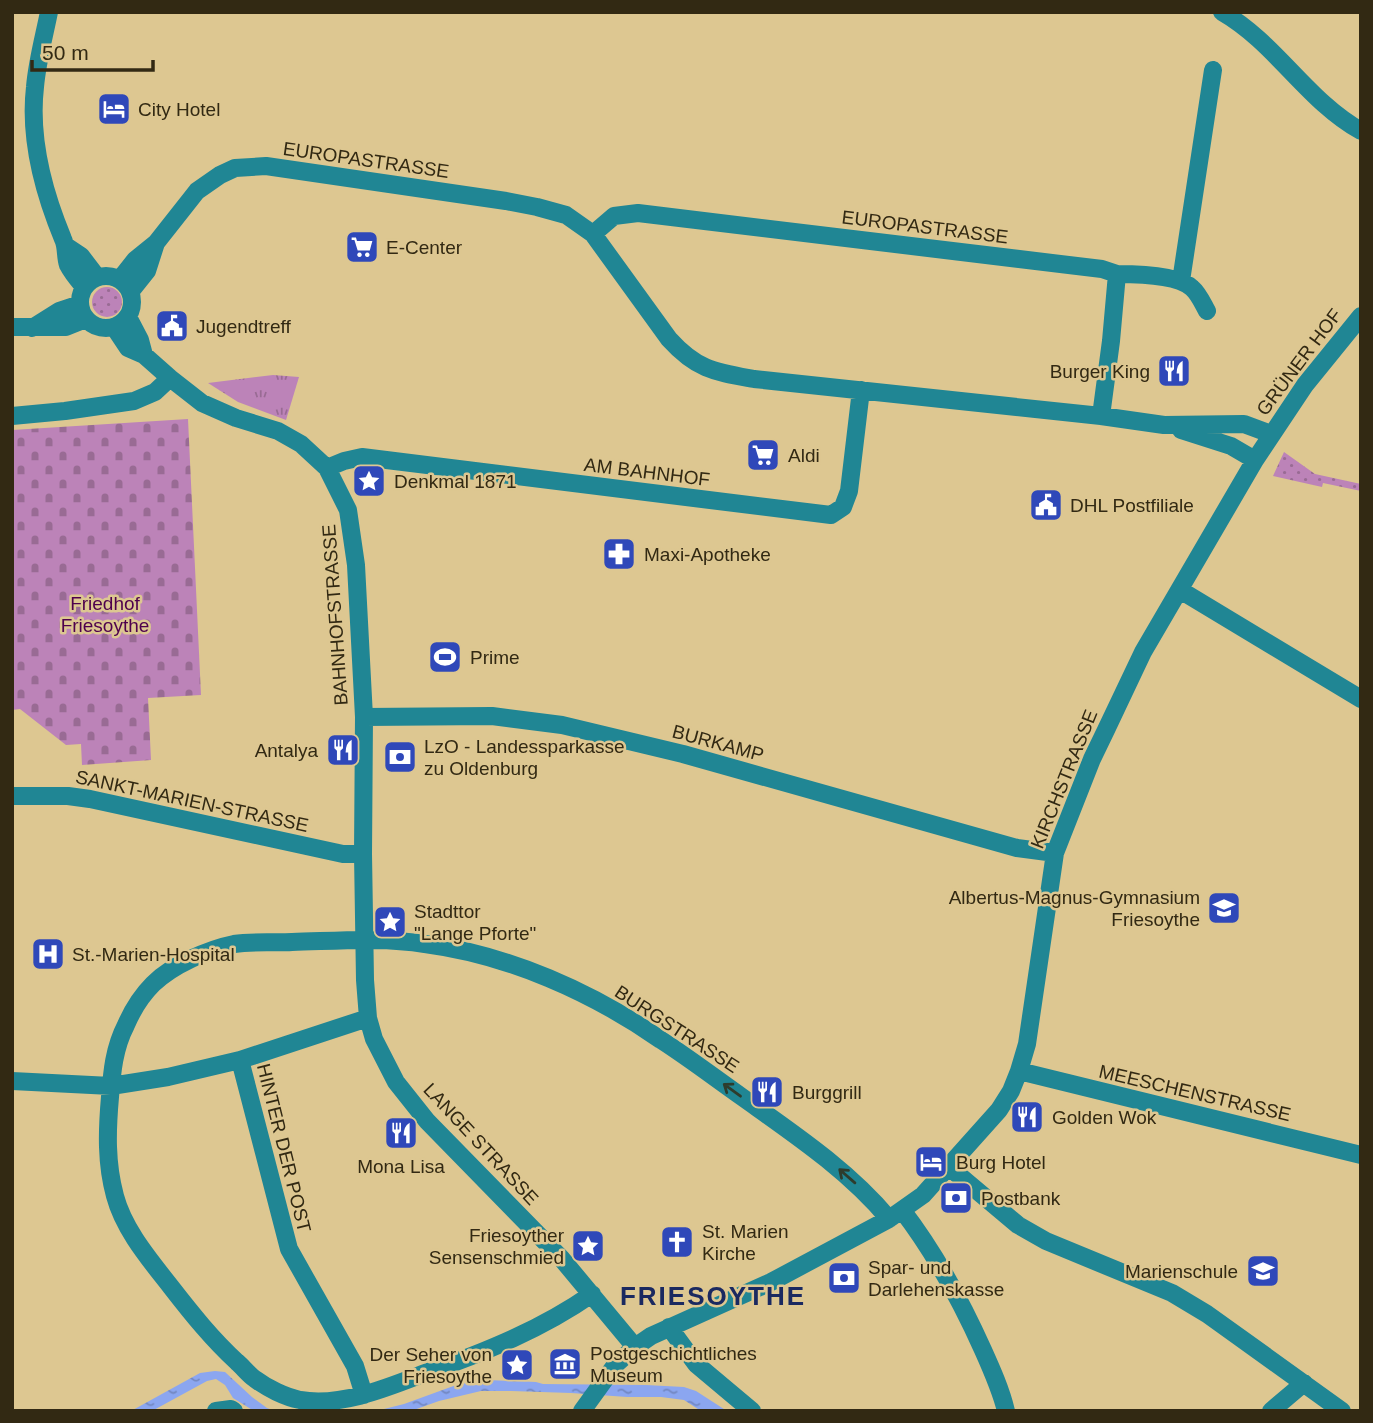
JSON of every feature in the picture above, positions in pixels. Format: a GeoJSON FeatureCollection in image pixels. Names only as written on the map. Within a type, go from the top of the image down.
{"type":"FeatureCollection","features":[{"type":"Feature","properties":{"kind":"street"},"geometry":{"type":"LineString","coordinates":[[12,327],[32,328],[87,297],[104,275],[112,276],[125,285],[133,300],[132,309],[121,322],[99,327],[87,297],[81,257],[66,246],[42,177],[34,123],[35,86],[49,12]]}},
{"type":"Feature","properties":{"kind":"street"},"geometry":{"type":"LineString","coordinates":[[1222,12],[1262,42],[1331,112],[1361,131]]}},
{"type":"Feature","properties":{"kind":"street"},"geometry":{"type":"LineString","coordinates":[[1207,312],[1192,288],[1181,281],[1213,70]]}},
{"type":"Feature","properties":{"kind":"street","name":"EUROPASTRASSE"},"geometry":{"type":"LineString","coordinates":[[125,285],[147,271],[156,243],[197,191],[235,168],[266,166],[537,207],[566,215],[593,234],[682,354],[699,365],[725,373],[754,379],[1164,425],[1244,424],[1271,434]]}},
{"type":"Feature","properties":{"kind":"street","name":"EUROPASTRASSE"},"geometry":{"type":"LineString","coordinates":[[593,234],[614,216],[638,214],[1181,281]]}},
{"type":"Feature","properties":{"kind":"street"},"geometry":{"type":"LineString","coordinates":[[1101,416],[1117,274]]}},
{"type":"Feature","properties":{"kind":"street","name":"GRÜNER HOF"},"geometry":{"type":"LineString","coordinates":[[1271,434],[1305,385],[1361,316]]}},
{"type":"Feature","properties":{"kind":"street","name":"BAHNHOFSTRASSE"},"geometry":{"type":"LineString","coordinates":[[121,322],[128,348],[144,355],[202,403],[236,418],[278,431],[301,444],[327,468],[348,510],[354,551],[364,717],[364,940]]}},
{"type":"Feature","properties":{"kind":"street"},"geometry":{"type":"LineString","coordinates":[[12,416],[134,401],[155,392],[170,378]]}},
{"type":"Feature","properties":{"kind":"street","name":"AM BAHNHOF"},"geometry":{"type":"LineString","coordinates":[[327,468],[362,457],[831,515],[843,507],[849,491],[862,390]]}},
{"type":"Feature","properties":{"kind":"street","name":"EUROPASTRASSE"},"geometry":{"type":"LineString","coordinates":[[1164,425],[1231,446],[1255,460]]}},
{"type":"Feature","properties":{"kind":"street","name":"KIRCHSTRASSE"},"geometry":{"type":"LineString","coordinates":[[585,1406],[617,1364],[635,1347],[669,1327],[771,1282],[895,1214],[923,1195],[999,1110],[1011,1091],[1027,1044],[1055,853],[1105,730],[1143,652],[1271,434]]}},
{"type":"Feature","properties":{"kind":"street"},"geometry":{"type":"LineString","coordinates":[[1180,590],[1361,699]]}},
{"type":"Feature","properties":{"kind":"street","name":"BURKAMP"},"geometry":{"type":"LineString","coordinates":[[364,717],[492,716],[562,725],[683,754],[1017,848],[1055,853]]}},
{"type":"Feature","properties":{"kind":"street","name":"SANKT-MARIEN-STRASSE"},"geometry":{"type":"LineString","coordinates":[[12,796],[68,796],[90,799],[343,854],[363,854]]}},
{"type":"Feature","properties":{"kind":"street","name":"LANGE STRASSE"},"geometry":{"type":"LineString","coordinates":[[364,940],[368,1018],[374,1039],[396,1082],[427,1121],[561,1258],[635,1347]]}},
{"type":"Feature","properties":{"kind":"street","name":"BURGSTRASSE"},"geometry":{"type":"LineString","coordinates":[[592,1294],[567,1312],[487,1351],[338,1406],[300,1400],[255,1379],[201,1326],[131,1231],[115,1200],[108,1164],[107,1128],[117,1045],[132,1014],[154,983],[179,965],[205,952],[236,944],[364,940],[424,943],[493,959],[553,980],[613,1010],[659,1038],[817,1151],[871,1196],[914,1226],[942,1269],[968,1317],[1002,1393],[1006,1411]]}},
{"type":"Feature","properties":{"kind":"street"},"geometry":{"type":"LineString","coordinates":[[12,1081],[111,1086],[168,1077],[240,1060],[368,1018]]}},
{"type":"Feature","properties":{"kind":"street","name":"HINTER DER POST"},"geometry":{"type":"LineString","coordinates":[[240,1060],[289,1249],[355,1366],[364,1395]]}},
{"type":"Feature","properties":{"kind":"street","name":"MEESCHENSTRASSE"},"geometry":{"type":"LineString","coordinates":[[1019,1071],[1361,1155]]}},
{"type":"Feature","properties":{"kind":"street"},"geometry":{"type":"LineString","coordinates":[[949,1167],[1018,1225],[1046,1241],[1172,1293],[1207,1314],[1342,1411]]}},
{"type":"Feature","properties":{"kind":"street"},"geometry":{"type":"LineString","coordinates":[[669,1327],[696,1364],[752,1411]]}},
{"type":"Feature","properties":{"kind":"street"},"geometry":{"type":"LineString","coordinates":[[1271,1411],[1304,1383]]}},
{"type":"Feature","properties":{"kind":"street"},"geometry":{"type":"LineString","coordinates":[[216,1411],[234,1411]]}},
{"type":"Feature","properties":{"kind":"green space"},"geometry":{"type":"Polygon","coordinates":[[[107,287],[118,291],[122,302],[118,313],[107,317],[96,313],[92,302],[96,291],[107,287]]]}},
{"type":"Feature","properties":{"kind":"green space"},"geometry":{"type":"Polygon","coordinates":[[[273,375],[299,377],[286,420],[238,402],[208,383],[273,375]]]}},
{"type":"Feature","properties":{"kind":"green space","name":"Friedhof Friesoythe"},"geometry":{"type":"Polygon","coordinates":[[[188,419],[201,695],[148,698],[151,760],[82,765],[81,744],[66,745],[20,709],[12,710],[12,430],[188,419]]]}},
{"type":"Feature","properties":{"kind":"green space"},"geometry":{"type":"Polygon","coordinates":[[[1284,452],[1315,474],[1361,484],[1361,491],[1323,483],[1322,487],[1273,476],[1284,452]]]}},
{"type":"Feature","properties":{"kind":"water"},"geometry":{"type":"Polygon","coordinates":[[[225,1372],[252,1397],[275,1411],[254,1411],[233,1398],[225,1385],[216,1379],[207,1381],[152,1411],[131,1411],[200,1373],[225,1372]]]}},
{"type":"Feature","properties":{"kind":"water"},"geometry":{"type":"Polygon","coordinates":[[[488,1380],[684,1387],[696,1391],[727,1411],[701,1411],[684,1400],[661,1397],[481,1391],[411,1411],[376,1411],[459,1384],[488,1380]]]}},
{"type":"Feature","properties":{"kind":"place","name":"City Hotel"},"geometry":{"type":"Point","coordinates":[114,109]}},
{"type":"Feature","properties":{"kind":"place","name":"E-Center"},"geometry":{"type":"Point","coordinates":[362,247]}},
{"type":"Feature","properties":{"kind":"place","name":"Jugendtreff"},"geometry":{"type":"Point","coordinates":[172,326]}},
{"type":"Feature","properties":{"kind":"place","name":"Burger King"},"geometry":{"type":"Point","coordinates":[1174,371]}},
{"type":"Feature","properties":{"kind":"place","name":"Aldi"},"geometry":{"type":"Point","coordinates":[763,455]}},
{"type":"Feature","properties":{"kind":"place","name":"Denkmal 1871"},"geometry":{"type":"Point","coordinates":[369,481]}},
{"type":"Feature","properties":{"kind":"place","name":"DHL Postfiliale"},"geometry":{"type":"Point","coordinates":[1046,505]}},
{"type":"Feature","properties":{"kind":"place","name":"Maxi-Apotheke"},"geometry":{"type":"Point","coordinates":[619,554]}},
{"type":"Feature","properties":{"kind":"place","name":"Prime"},"geometry":{"type":"Point","coordinates":[445,657]}},
{"type":"Feature","properties":{"kind":"place","name":"Antalya"},"geometry":{"type":"Point","coordinates":[343,750]}},
{"type":"Feature","properties":{"kind":"place","name":"LzO - Landessparkasse zu Oldenburg"},"geometry":{"type":"Point","coordinates":[400,757]}},
{"type":"Feature","properties":{"kind":"place","name":"Albertus-Magnus-Gymnasium Friesoythe"},"geometry":{"type":"Point","coordinates":[1224,908]}},
{"type":"Feature","properties":{"kind":"place","name":"Stadttor \"Lange Pforte\""},"geometry":{"type":"Point","coordinates":[390,922]}},
{"type":"Feature","properties":{"kind":"place","name":"St.-Marien-Hospital"},"geometry":{"type":"Point","coordinates":[48,954]}},
{"type":"Feature","properties":{"kind":"place","name":"Burggrill"},"geometry":{"type":"Point","coordinates":[767,1092]}},
{"type":"Feature","properties":{"kind":"place","name":"Golden Wok"},"geometry":{"type":"Point","coordinates":[1027,1117]}},
{"type":"Feature","properties":{"kind":"place","name":"Mona Lisa"},"geometry":{"type":"Point","coordinates":[401,1133]}},
{"type":"Feature","properties":{"kind":"place","name":"Burg Hotel"},"geometry":{"type":"Point","coordinates":[931,1162]}},
{"type":"Feature","properties":{"kind":"place","name":"Postbank"},"geometry":{"type":"Point","coordinates":[956,1198]}},
{"type":"Feature","properties":{"kind":"place","name":"St. Marien Kirche"},"geometry":{"type":"Point","coordinates":[677,1242]}},
{"type":"Feature","properties":{"kind":"place","name":"Friesoyther Sensenschmied"},"geometry":{"type":"Point","coordinates":[588,1246]}},
{"type":"Feature","properties":{"kind":"place","name":"Marienschule"},"geometry":{"type":"Point","coordinates":[1263,1271]}},
{"type":"Feature","properties":{"kind":"place","name":"Spar- und Darlehenskasse"},"geometry":{"type":"Point","coordinates":[844,1278]}},
{"type":"Feature","properties":{"kind":"place","name":"Postgeschichtliches Museum"},"geometry":{"type":"Point","coordinates":[565,1364]}},
{"type":"Feature","properties":{"kind":"place","name":"Der Seher von Friesoythe"},"geometry":{"type":"Point","coordinates":[517,1365]}},
{"type":"Feature","properties":{"kind":"district","name":"FRIESOYTHE"},"geometry":{"type":"Point","coordinates":[713,1296]}}]}
